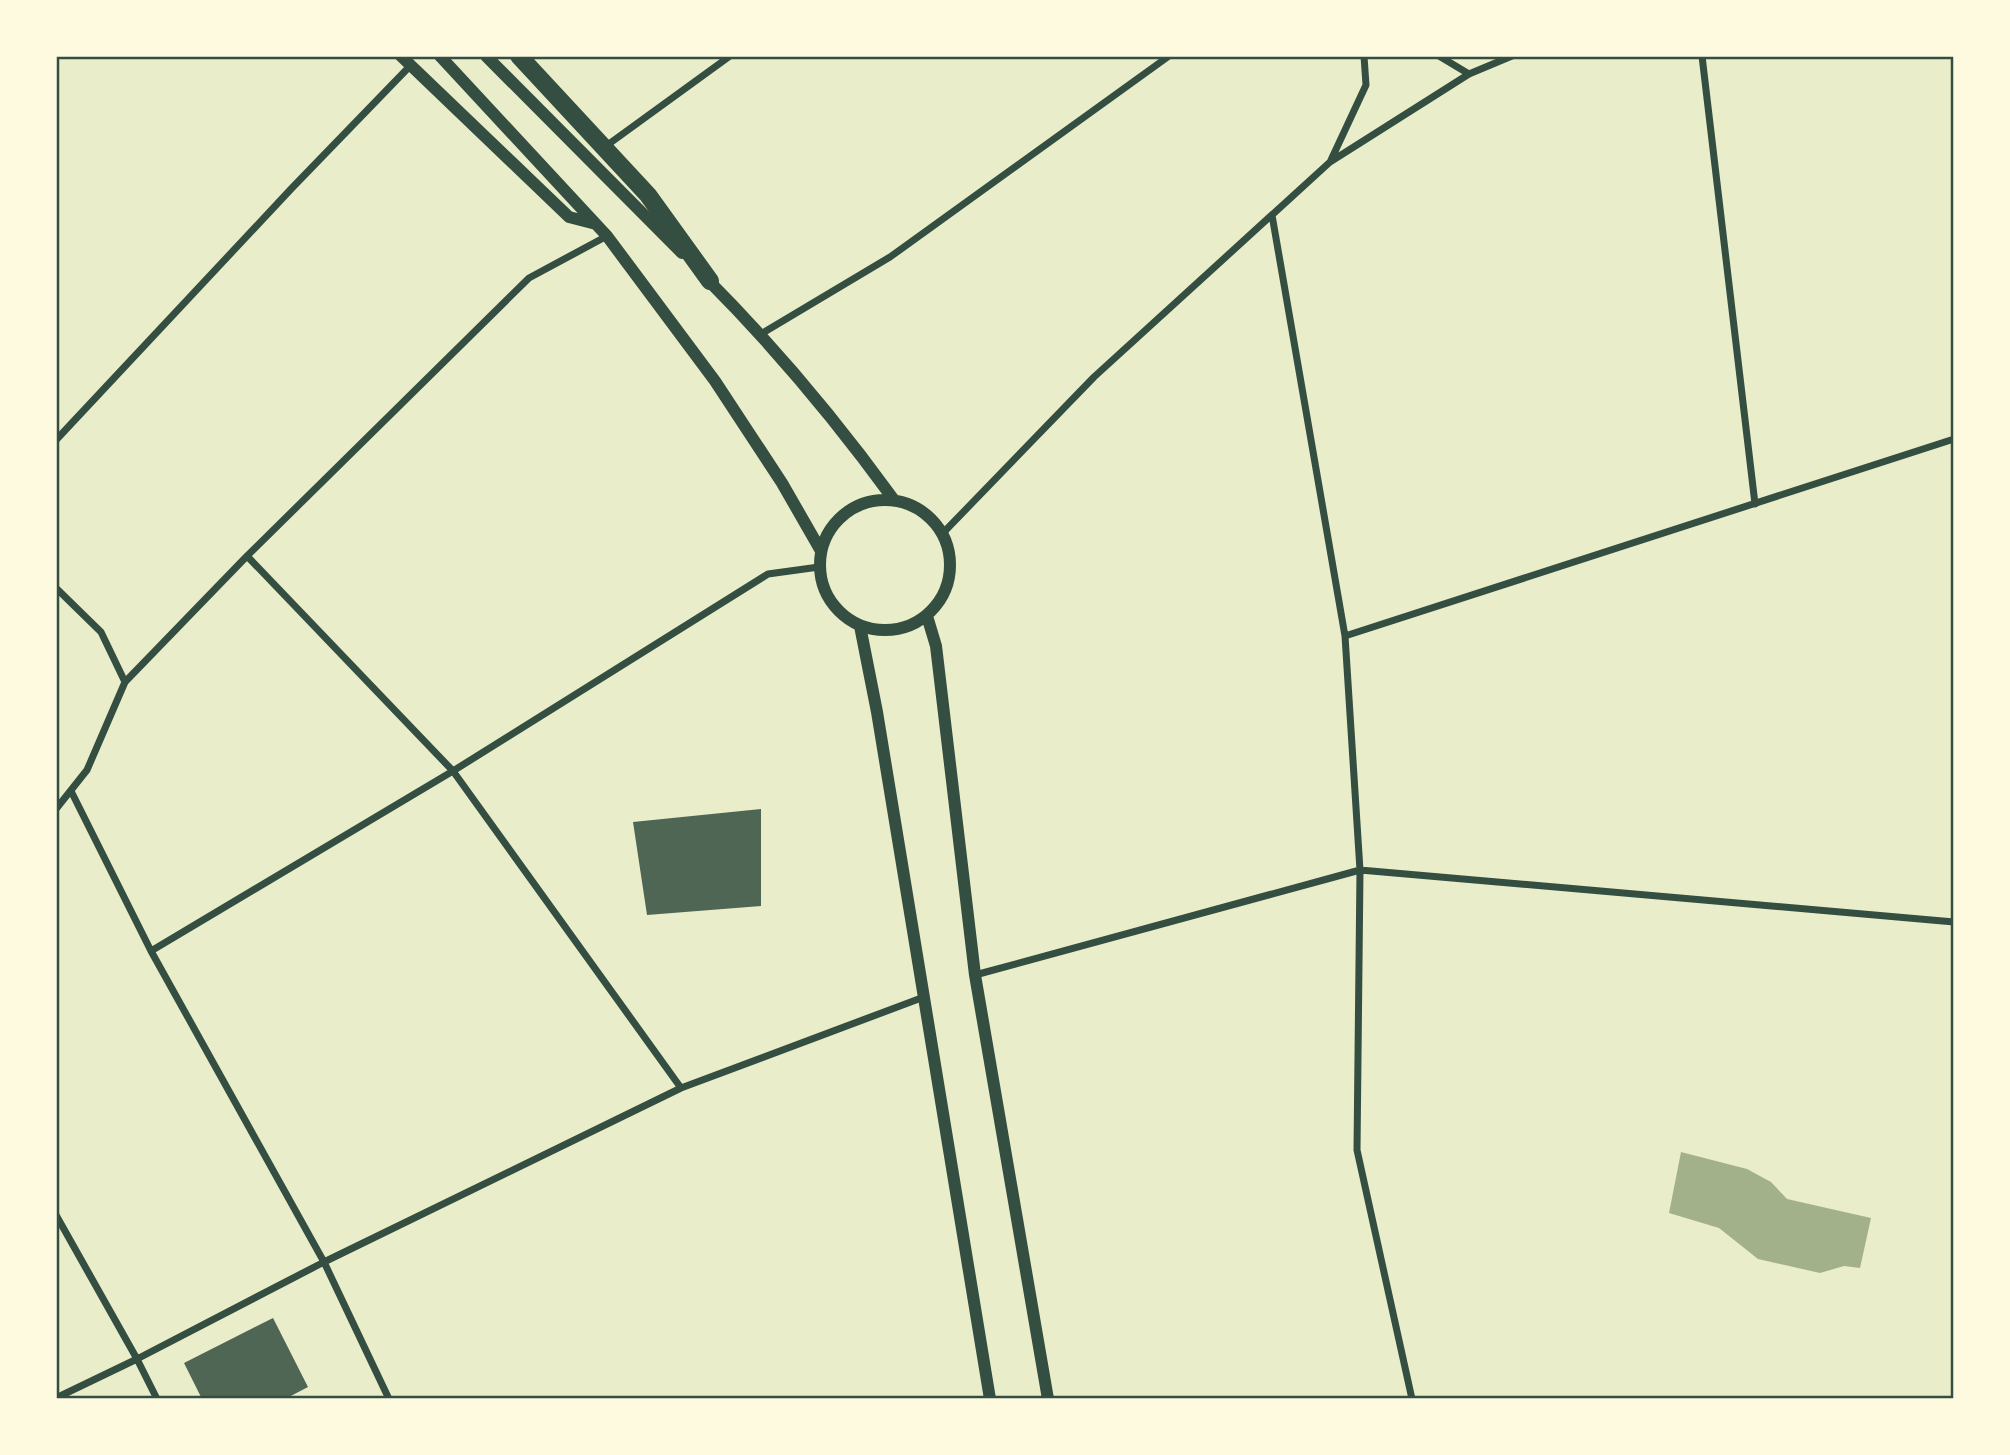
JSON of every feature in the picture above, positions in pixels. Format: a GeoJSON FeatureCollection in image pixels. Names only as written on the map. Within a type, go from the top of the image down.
{"type":"FeatureCollection","features":[{"type":"Feature","properties":{"kind":"main road"},"geometry":{"type":"LineString","coordinates":[[519,56],[648,195],[710,281]]}},
{"type":"Feature","properties":{"kind":"street"},"geometry":{"type":"LineString","coordinates":[[440,56],[607,236],[715,381],[782,483],[821,551]]}},
{"type":"Feature","properties":{"kind":"street"},"geometry":{"type":"LineString","coordinates":[[486,56],[761,334],[853,444],[894,500]]}},
{"type":"Feature","properties":{"kind":"street"},"geometry":{"type":"LineString","coordinates":[[604,148],[730,56]]}},
{"type":"Feature","properties":{"kind":"street"},"geometry":{"type":"LineString","coordinates":[[761,334],[890,257],[1169,56]]}},
{"type":"Feature","properties":{"kind":"street"},"geometry":{"type":"LineString","coordinates":[[1330,162],[1366,85],[1364,56]]}},
{"type":"Feature","properties":{"kind":"street"},"geometry":{"type":"LineString","coordinates":[[1439,56],[1469,74]]}},
{"type":"Feature","properties":{"kind":"street"},"geometry":{"type":"LineString","coordinates":[[943,533],[1094,377],[1330,162],[1469,74],[1512,56]]}},
{"type":"Feature","properties":{"kind":"street"},"geometry":{"type":"LineString","coordinates":[[1702,56],[1755,504]]}},
{"type":"Feature","properties":{"kind":"street"},"geometry":{"type":"LineString","coordinates":[[56,440],[406,61],[569,217],[596,224]]}},
{"type":"Feature","properties":{"kind":"street"},"geometry":{"type":"LineString","coordinates":[[1272,215],[1345,636],[1360,870],[1357,1150],[1412,1399]]}},
{"type":"Feature","properties":{"kind":"street"},"geometry":{"type":"LineString","coordinates":[[56,809],[86,770],[125,682],[247,556],[529,278],[607,236]]}},
{"type":"Feature","properties":{"kind":"street"},"geometry":{"type":"LineString","coordinates":[[1345,636],[1954,439]]}},
{"type":"Feature","properties":{"kind":"street"},"geometry":{"type":"LineString","coordinates":[[873,500],[894,500],[913,505],[930,517],[943,533],[951,561],[946,592],[927,616],[907,627],[884,630],[860,626],[840,612],[825,591],[819,567],[826,535],[838,519],[854,507],[873,500]]}},
{"type":"Feature","properties":{"kind":"street"},"geometry":{"type":"LineString","coordinates":[[247,556],[453,771],[681,1088]]}},
{"type":"Feature","properties":{"kind":"street"},"geometry":{"type":"LineString","coordinates":[[151,951],[453,771],[768,574],[819,567]]}},
{"type":"Feature","properties":{"kind":"street"},"geometry":{"type":"LineString","coordinates":[[56,588],[101,632],[125,682]]}},
{"type":"Feature","properties":{"kind":"street"},"geometry":{"type":"LineString","coordinates":[[927,616],[936,646],[975,975],[1048,1399]]}},
{"type":"Feature","properties":{"kind":"street"},"geometry":{"type":"LineString","coordinates":[[860,626],[877,712],[990,1399]]}},
{"type":"Feature","properties":{"kind":"street"},"geometry":{"type":"LineString","coordinates":[[71,791],[151,951],[324,1262],[389,1399]]}},
{"type":"Feature","properties":{"kind":"street"},"geometry":{"type":"LineString","coordinates":[[975,975],[1360,870],[1954,922]]}},
{"type":"Feature","properties":{"kind":"street"},"geometry":{"type":"LineString","coordinates":[[56,1398],[324,1262],[681,1088],[924,997]]}},
{"type":"Feature","properties":{"kind":"street"},"geometry":{"type":"LineString","coordinates":[[56,1215],[157,1399]]}},
{"type":"Feature","properties":{"kind":"shaded area"},"geometry":{"type":"Polygon","coordinates":[[[1681,1152],[1747,1169],[1771,1182],[1787,1199],[1871,1218],[1860,1268],[1844,1266],[1820,1273],[1758,1259],[1719,1228],[1669,1213],[1681,1152]]]}},
{"type":"Feature","properties":{"kind":"building"},"geometry":{"type":"Polygon","coordinates":[[[761,809],[761,906],[647,915],[633,822],[761,809]]]}},
{"type":"Feature","properties":{"kind":"building"},"geometry":{"type":"Polygon","coordinates":[[[273,1318],[308,1387],[285,1399],[202,1399],[184,1363],[273,1318]]]}}]}
